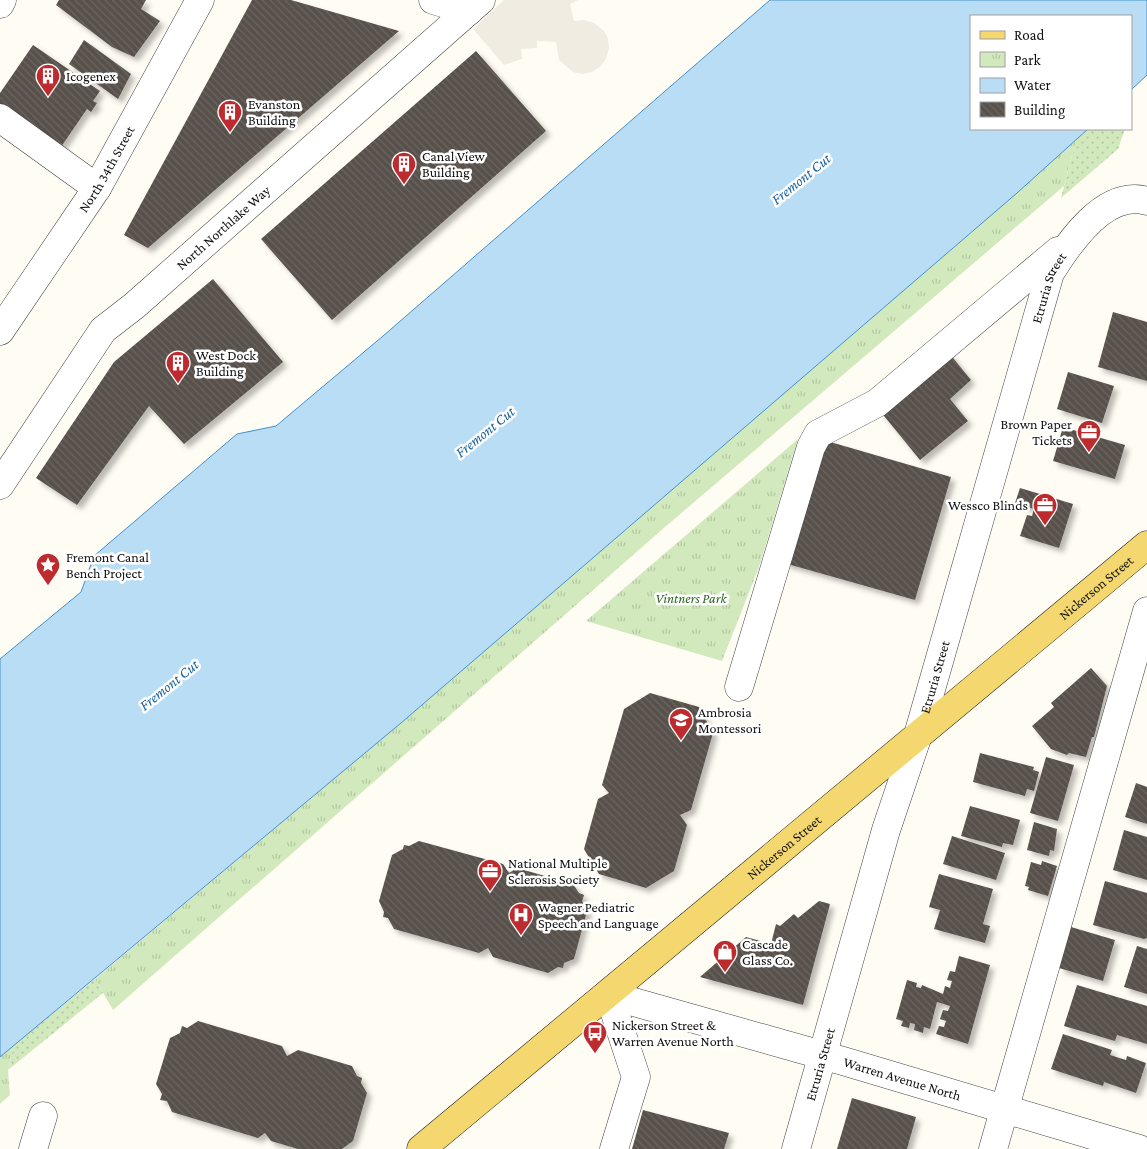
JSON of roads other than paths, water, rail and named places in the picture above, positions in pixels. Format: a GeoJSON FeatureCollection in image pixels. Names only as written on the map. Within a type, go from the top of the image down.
{"type":"FeatureCollection","features":[{"type":"Feature","properties":{"kind":"main road","name":"Nickerson Street"},"geometry":{"type":"LineString","coordinates":[[421,1149],[1147,545]]}},
{"type":"Feature","properties":{"kind":"street"},"geometry":{"type":"LineString","coordinates":[[0,4],[2,0]]}},
{"type":"Feature","properties":{"kind":"street","name":"North 34th Street"},"geometry":{"type":"LineString","coordinates":[[0,331],[97,188],[200,0]]}},
{"type":"Feature","properties":{"kind":"street"},"geometry":{"type":"LineString","coordinates":[[433,0],[475,5]]}},
{"type":"Feature","properties":{"kind":"street","name":"North Northlake Way"},"geometry":{"type":"LineString","coordinates":[[0,486],[103,330],[134,306],[475,5]]}},
{"type":"Feature","properties":{"kind":"street"},"geometry":{"type":"LineString","coordinates":[[0,118],[97,188]]}},
{"type":"Feature","properties":{"kind":"street"},"geometry":{"type":"LineString","coordinates":[[739,687],[811,447],[818,434],[877,403],[1086,225],[1119,201],[1147,201]]}},
{"type":"Feature","properties":{"kind":"street","name":"Etruria Street"},"geometry":{"type":"LineString","coordinates":[[796,1149],[886,830],[918,735],[1050,274],[1064,250],[1086,225]]}},
{"type":"Feature","properties":{"kind":"street"},"geometry":{"type":"LineString","coordinates":[[993,1149],[1147,611]]}},
{"type":"Feature","properties":{"kind":"street"},"geometry":{"type":"LineString","coordinates":[[608,994],[636,1077],[614,1149]]}},
{"type":"Feature","properties":{"kind":"street","name":"Warren Avenue North"},"geometry":{"type":"LineString","coordinates":[[608,994],[824,1055],[1139,1149]]}},
{"type":"Feature","properties":{"kind":"street"},"geometry":{"type":"LineString","coordinates":[[33,1149],[43,1116]]}},
{"type":"Feature","properties":{"kind":"water","name":"Fremont Cut"},"geometry":{"type":"Polygon","coordinates":[[[770,0],[1147,0],[1147,75],[1132,89],[1132,15],[970,15],[970,130],[1087,130],[1017,193],[401,723],[0,1057],[0,659],[81,592],[94,556],[237,434],[276,426],[383,336],[770,0]]]}},
{"type":"Feature","properties":{"kind":"place","name":"Icogenex"},"geometry":{"type":"Point","coordinates":[48,97]}},
{"type":"Feature","properties":{"kind":"place","name":"Evanston Building"},"geometry":{"type":"Point","coordinates":[230,133]}},
{"type":"Feature","properties":{"kind":"place","name":"Canal View Building"},"geometry":{"type":"Point","coordinates":[404,185]}},
{"type":"Feature","properties":{"kind":"place","name":"West Dock Building"},"geometry":{"type":"Point","coordinates":[178,384]}},
{"type":"Feature","properties":{"kind":"place","name":"Brown Paper Tickets"},"geometry":{"type":"Point","coordinates":[1089,453]}},
{"type":"Feature","properties":{"kind":"place","name":"Wessco Blinds"},"geometry":{"type":"Point","coordinates":[1045,526]}},
{"type":"Feature","properties":{"kind":"place","name":"Fremont Canal Bench Project"},"geometry":{"type":"Point","coordinates":[48,586]}},
{"type":"Feature","properties":{"kind":"place","name":"Ambrosia Montessori"},"geometry":{"type":"Point","coordinates":[681,741]}},
{"type":"Feature","properties":{"kind":"place","name":"National Multiple Sclerosis Society"},"geometry":{"type":"Point","coordinates":[490,892]}},
{"type":"Feature","properties":{"kind":"place","name":"Wagner Pediatric Speech and Language"},"geometry":{"type":"Point","coordinates":[521,936]}},
{"type":"Feature","properties":{"kind":"place","name":"Cascade Glass Co."},"geometry":{"type":"Point","coordinates":[725,973]}},
{"type":"Feature","properties":{"kind":"place","name":"Nickerson Street & Warren Avenue North"},"geometry":{"type":"Point","coordinates":[595,1054]}},
{"type":"Feature","properties":{"kind":"park label","name":"Vintners Park"},"geometry":{"type":"Point","coordinates":[691,598]}}]}
